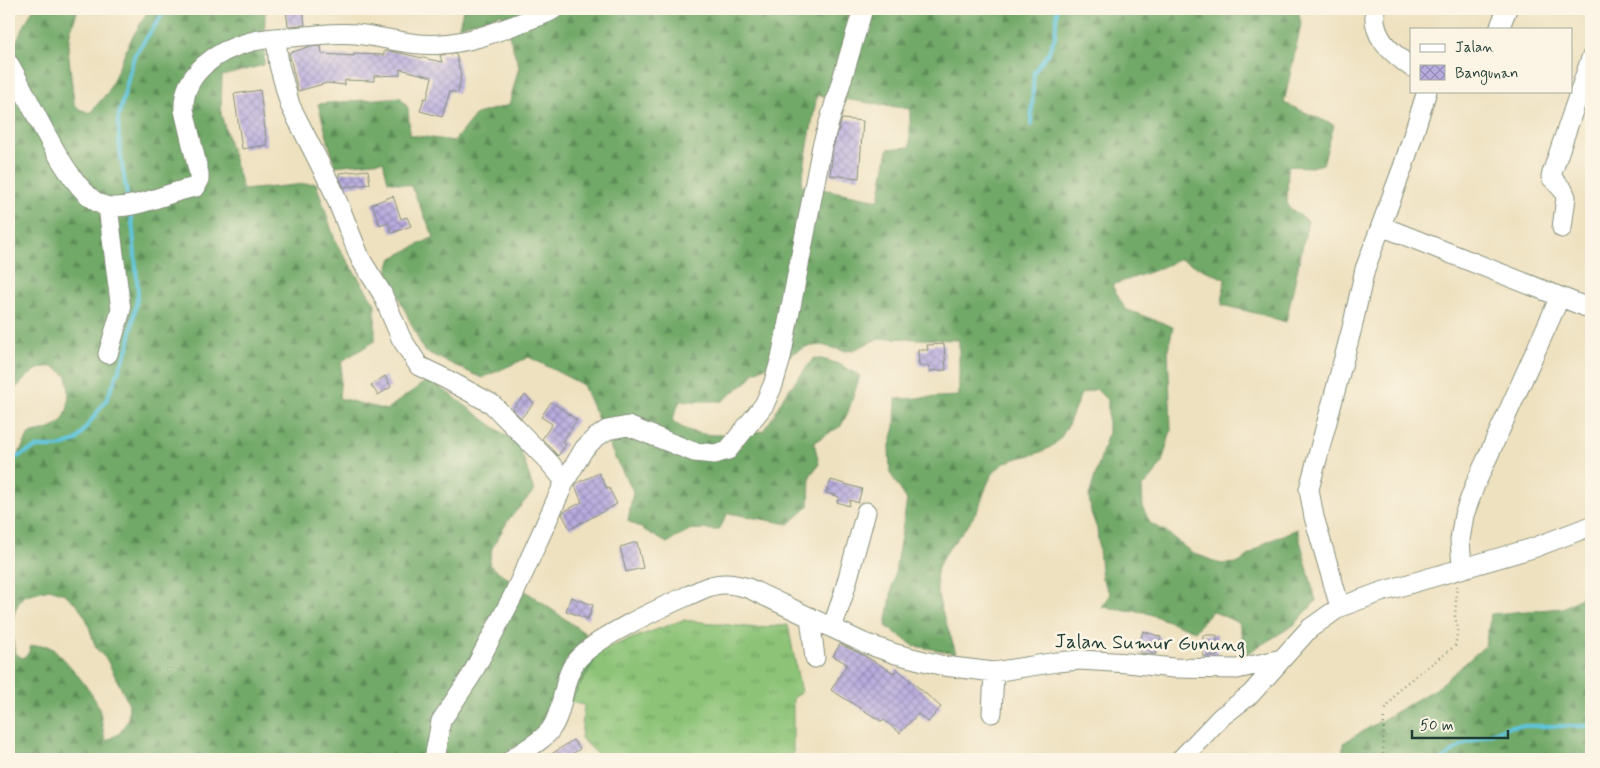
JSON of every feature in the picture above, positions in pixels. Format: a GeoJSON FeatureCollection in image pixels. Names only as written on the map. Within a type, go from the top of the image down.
{"type":"FeatureCollection","features":[{"type":"Feature","properties":{"kind":"street"},"geometry":{"type":"LineString","coordinates":[[9,64],[40,126],[80,189],[96,202],[123,207],[196,187],[199,181],[184,99],[191,82],[203,65],[229,49],[249,42],[276,38],[354,34],[413,44],[443,44],[482,37],[554,9]]}},
{"type":"Feature","properties":{"kind":"street"},"geometry":{"type":"LineString","coordinates":[[434,759],[441,721],[471,676],[513,596],[565,481],[584,449],[607,430],[628,426],[694,452],[715,454],[728,450],[764,405],[773,385],[781,358],[822,146],[862,9]]}},
{"type":"Feature","properties":{"kind":"street"},"geometry":{"type":"LineString","coordinates":[[1375,9],[1378,35],[1393,54],[1410,67]]}},
{"type":"Feature","properties":{"kind":"street"},"geometry":{"type":"LineString","coordinates":[[1499,28],[1507,9]]}},
{"type":"Feature","properties":{"kind":"street"},"geometry":{"type":"LineString","coordinates":[[276,38],[279,65],[290,105],[332,188],[362,260],[382,293],[401,338],[419,366],[446,378],[492,404],[565,481]]}},
{"type":"Feature","properties":{"kind":"street"},"geometry":{"type":"LineString","coordinates":[[1562,228],[1566,197],[1563,190],[1551,177],[1591,58]]}},
{"type":"Feature","properties":{"kind":"street"},"geometry":{"type":"LineString","coordinates":[[1340,607],[1318,535],[1309,489],[1352,328],[1365,269],[1404,164],[1427,92]]}},
{"type":"Feature","properties":{"kind":"street"},"geometry":{"type":"LineString","coordinates":[[108,354],[121,310],[123,207]]}},
{"type":"Feature","properties":{"kind":"street"},"geometry":{"type":"LineString","coordinates":[[1381,226],[1591,309]]}},
{"type":"Feature","properties":{"kind":"street"},"geometry":{"type":"LineString","coordinates":[[1457,568],[1464,515],[1560,297]]}},
{"type":"Feature","properties":{"kind":"street"},"geometry":{"type":"LineString","coordinates":[[832,628],[843,596],[866,512]]}},
{"type":"Feature","properties":{"kind":"street"},"geometry":{"type":"LineString","coordinates":[[1181,759],[1221,717],[1251,694],[1309,629],[1340,607],[1457,568],[1533,548],[1591,526]]}},
{"type":"Feature","properties":{"kind":"street","name":"Jalan Sumur Gunung"},"geometry":{"type":"LineString","coordinates":[[512,759],[542,738],[552,728],[566,681],[576,662],[597,642],[662,607],[712,586],[729,583],[748,588],[864,643],[896,654],[944,666],[994,672],[1080,660],[1173,668],[1237,668],[1282,658]]}},
{"type":"Feature","properties":{"kind":"street"},"geometry":{"type":"LineString","coordinates":[[810,618],[814,658]]}},
{"type":"Feature","properties":{"kind":"street"},"geometry":{"type":"LineString","coordinates":[[1237,668],[1251,694]]}},
{"type":"Feature","properties":{"kind":"street"},"geometry":{"type":"LineString","coordinates":[[992,713],[994,672]]}},
{"type":"Feature","properties":{"kind":"path"},"geometry":{"type":"LineString","coordinates":[[1383,759],[1384,712],[1400,688],[1455,646],[1458,631],[1455,616],[1458,584],[1457,568]]}},
{"type":"Feature","properties":{"kind":"green space"},"geometry":{"type":"Polygon","coordinates":[[[33,9],[78,9],[70,33],[68,49],[74,103],[79,109],[90,113],[108,92],[129,43],[149,9],[267,9],[265,14],[264,65],[222,76],[221,114],[243,190],[316,183],[336,243],[375,304],[375,341],[342,361],[339,398],[386,410],[429,379],[519,445],[534,491],[509,519],[492,548],[489,565],[603,646],[570,702],[554,700],[534,735],[498,759],[9,759],[9,473],[29,434],[44,431],[59,424],[66,413],[69,398],[67,376],[53,367],[46,367],[34,372],[9,395],[10,53],[33,9]],[[49,589],[23,596],[15,611],[12,624],[15,653],[22,658],[28,654],[31,646],[47,646],[60,655],[76,673],[96,702],[106,741],[120,733],[128,720],[129,704],[107,660],[96,648],[86,618],[77,605],[65,594],[49,589]]]}},
{"type":"Feature","properties":{"kind":"green space"},"geometry":{"type":"Polygon","coordinates":[[[1298,9],[1301,24],[1284,103],[1334,125],[1323,164],[1311,167],[1288,166],[1287,206],[1308,221],[1286,322],[1222,305],[1225,279],[1180,259],[1156,270],[1112,285],[1125,309],[1173,327],[1168,349],[1171,430],[1162,462],[1154,475],[1142,488],[1143,508],[1150,523],[1165,531],[1191,552],[1221,564],[1239,563],[1265,543],[1297,529],[1316,601],[1294,625],[1246,654],[1239,623],[1212,611],[1195,631],[1144,612],[1101,607],[1110,594],[1102,579],[1097,529],[1091,512],[1089,496],[1108,433],[1108,401],[1096,389],[1081,394],[1065,430],[1054,444],[1046,450],[1010,461],[992,474],[977,511],[941,561],[937,571],[936,582],[944,619],[956,653],[914,646],[886,626],[907,500],[890,473],[889,449],[895,427],[896,399],[959,396],[959,340],[887,338],[875,340],[853,350],[845,351],[821,345],[805,347],[753,373],[749,380],[722,401],[680,401],[672,420],[681,427],[692,431],[703,434],[728,435],[763,431],[784,396],[814,358],[838,364],[860,376],[848,412],[841,426],[814,442],[819,464],[810,476],[809,506],[789,524],[728,513],[719,530],[691,529],[667,543],[628,521],[633,491],[616,460],[583,385],[529,357],[482,378],[424,351],[387,272],[392,258],[434,237],[411,186],[388,181],[383,161],[335,166],[318,104],[400,97],[408,108],[410,135],[454,141],[476,114],[509,105],[519,67],[502,14],[459,26],[463,10],[1298,9]],[[817,95],[801,185],[879,200],[888,149],[910,147],[910,109],[817,95]]]}},
{"type":"Feature","properties":{"kind":"green space"},"geometry":{"type":"Polygon","coordinates":[[[1591,592],[1591,759],[1343,759],[1343,743],[1438,687],[1485,646],[1491,614],[1563,608],[1591,592]]]}},
{"type":"Feature","properties":{"kind":"green space"},"geometry":{"type":"Polygon","coordinates":[[[683,620],[757,628],[788,625],[801,693],[793,697],[793,759],[602,759],[581,739],[584,705],[570,702],[603,646],[606,648],[683,620]]]}},
{"type":"Feature","properties":{"kind":"building"},"geometry":{"type":"Polygon","coordinates":[[[286,9],[303,9],[305,25],[288,26],[286,9]]]}},
{"type":"Feature","properties":{"kind":"building"},"geometry":{"type":"Polygon","coordinates":[[[321,46],[322,54],[384,55],[384,51],[390,51],[442,62],[440,55],[456,54],[461,76],[458,93],[450,91],[442,117],[420,111],[424,98],[427,99],[432,77],[400,69],[400,75],[374,76],[374,81],[345,80],[345,85],[327,83],[298,91],[289,53],[308,47],[321,46]]]}},
{"type":"Feature","properties":{"kind":"building"},"geometry":{"type":"Polygon","coordinates":[[[260,90],[267,145],[242,149],[234,94],[260,90]]]}},
{"type":"Feature","properties":{"kind":"building"},"geometry":{"type":"Polygon","coordinates":[[[842,119],[863,121],[859,178],[830,175],[833,147],[842,119]]]}},
{"type":"Feature","properties":{"kind":"building"},"geometry":{"type":"Polygon","coordinates":[[[368,170],[370,184],[344,187],[339,177],[339,173],[368,170]]]}},
{"type":"Feature","properties":{"kind":"building"},"geometry":{"type":"Polygon","coordinates":[[[393,196],[401,219],[407,217],[411,226],[392,233],[387,222],[380,225],[372,204],[393,196]]]}},
{"type":"Feature","properties":{"kind":"building"},"geometry":{"type":"Polygon","coordinates":[[[944,344],[946,370],[929,371],[929,366],[919,366],[918,350],[928,350],[927,345],[944,344]]]}},
{"type":"Feature","properties":{"kind":"building"},"geometry":{"type":"Polygon","coordinates":[[[385,376],[391,387],[378,395],[371,385],[385,376]]]}},
{"type":"Feature","properties":{"kind":"building"},"geometry":{"type":"Polygon","coordinates":[[[525,395],[534,403],[521,418],[512,409],[525,395]]]}},
{"type":"Feature","properties":{"kind":"building"},"geometry":{"type":"Polygon","coordinates":[[[551,402],[577,420],[562,442],[566,444],[558,456],[542,439],[552,424],[541,417],[551,402]]]}},
{"type":"Feature","properties":{"kind":"building"},"geometry":{"type":"Polygon","coordinates":[[[599,473],[617,504],[570,529],[562,514],[582,502],[575,486],[577,483],[599,473]]]}},
{"type":"Feature","properties":{"kind":"building"},"geometry":{"type":"Polygon","coordinates":[[[831,480],[862,489],[858,503],[850,500],[849,506],[837,502],[839,497],[826,493],[831,480]]]}},
{"type":"Feature","properties":{"kind":"building"},"geometry":{"type":"Polygon","coordinates":[[[637,542],[643,568],[626,572],[620,547],[637,542]]]}},
{"type":"Feature","properties":{"kind":"building"},"geometry":{"type":"Polygon","coordinates":[[[571,597],[593,605],[588,619],[566,611],[571,597]]]}},
{"type":"Feature","properties":{"kind":"building"},"geometry":{"type":"Polygon","coordinates":[[[1143,631],[1161,637],[1156,654],[1139,653],[1141,649],[1138,648],[1143,631]]]}},
{"type":"Feature","properties":{"kind":"building"},"geometry":{"type":"Polygon","coordinates":[[[1203,635],[1217,635],[1217,656],[1203,656],[1203,635]]]}},
{"type":"Feature","properties":{"kind":"building"},"geometry":{"type":"Polygon","coordinates":[[[840,644],[894,673],[897,669],[941,707],[928,722],[918,714],[900,733],[884,720],[881,721],[831,690],[847,664],[833,656],[840,644]]]}},
{"type":"Feature","properties":{"kind":"building"},"geometry":{"type":"Polygon","coordinates":[[[573,740],[580,749],[564,759],[544,759],[573,740]]]}},
{"type":"Feature","properties":{"kind":"waterway"},"geometry":{"type":"LineString","coordinates":[[128,201],[120,152],[118,119],[134,56],[166,9]]}},
{"type":"Feature","properties":{"kind":"waterway"},"geometry":{"type":"LineString","coordinates":[[1031,125],[1034,72],[1048,53],[1055,37],[1057,9]]}},
{"type":"Feature","properties":{"kind":"waterway"},"geometry":{"type":"LineString","coordinates":[[9,461],[37,447],[58,447],[76,441],[107,399],[128,348],[138,293],[130,210]]}},
{"type":"Feature","properties":{"kind":"waterway"},"geometry":{"type":"LineString","coordinates":[[1443,759],[1462,745],[1510,726],[1591,726]]}}]}
